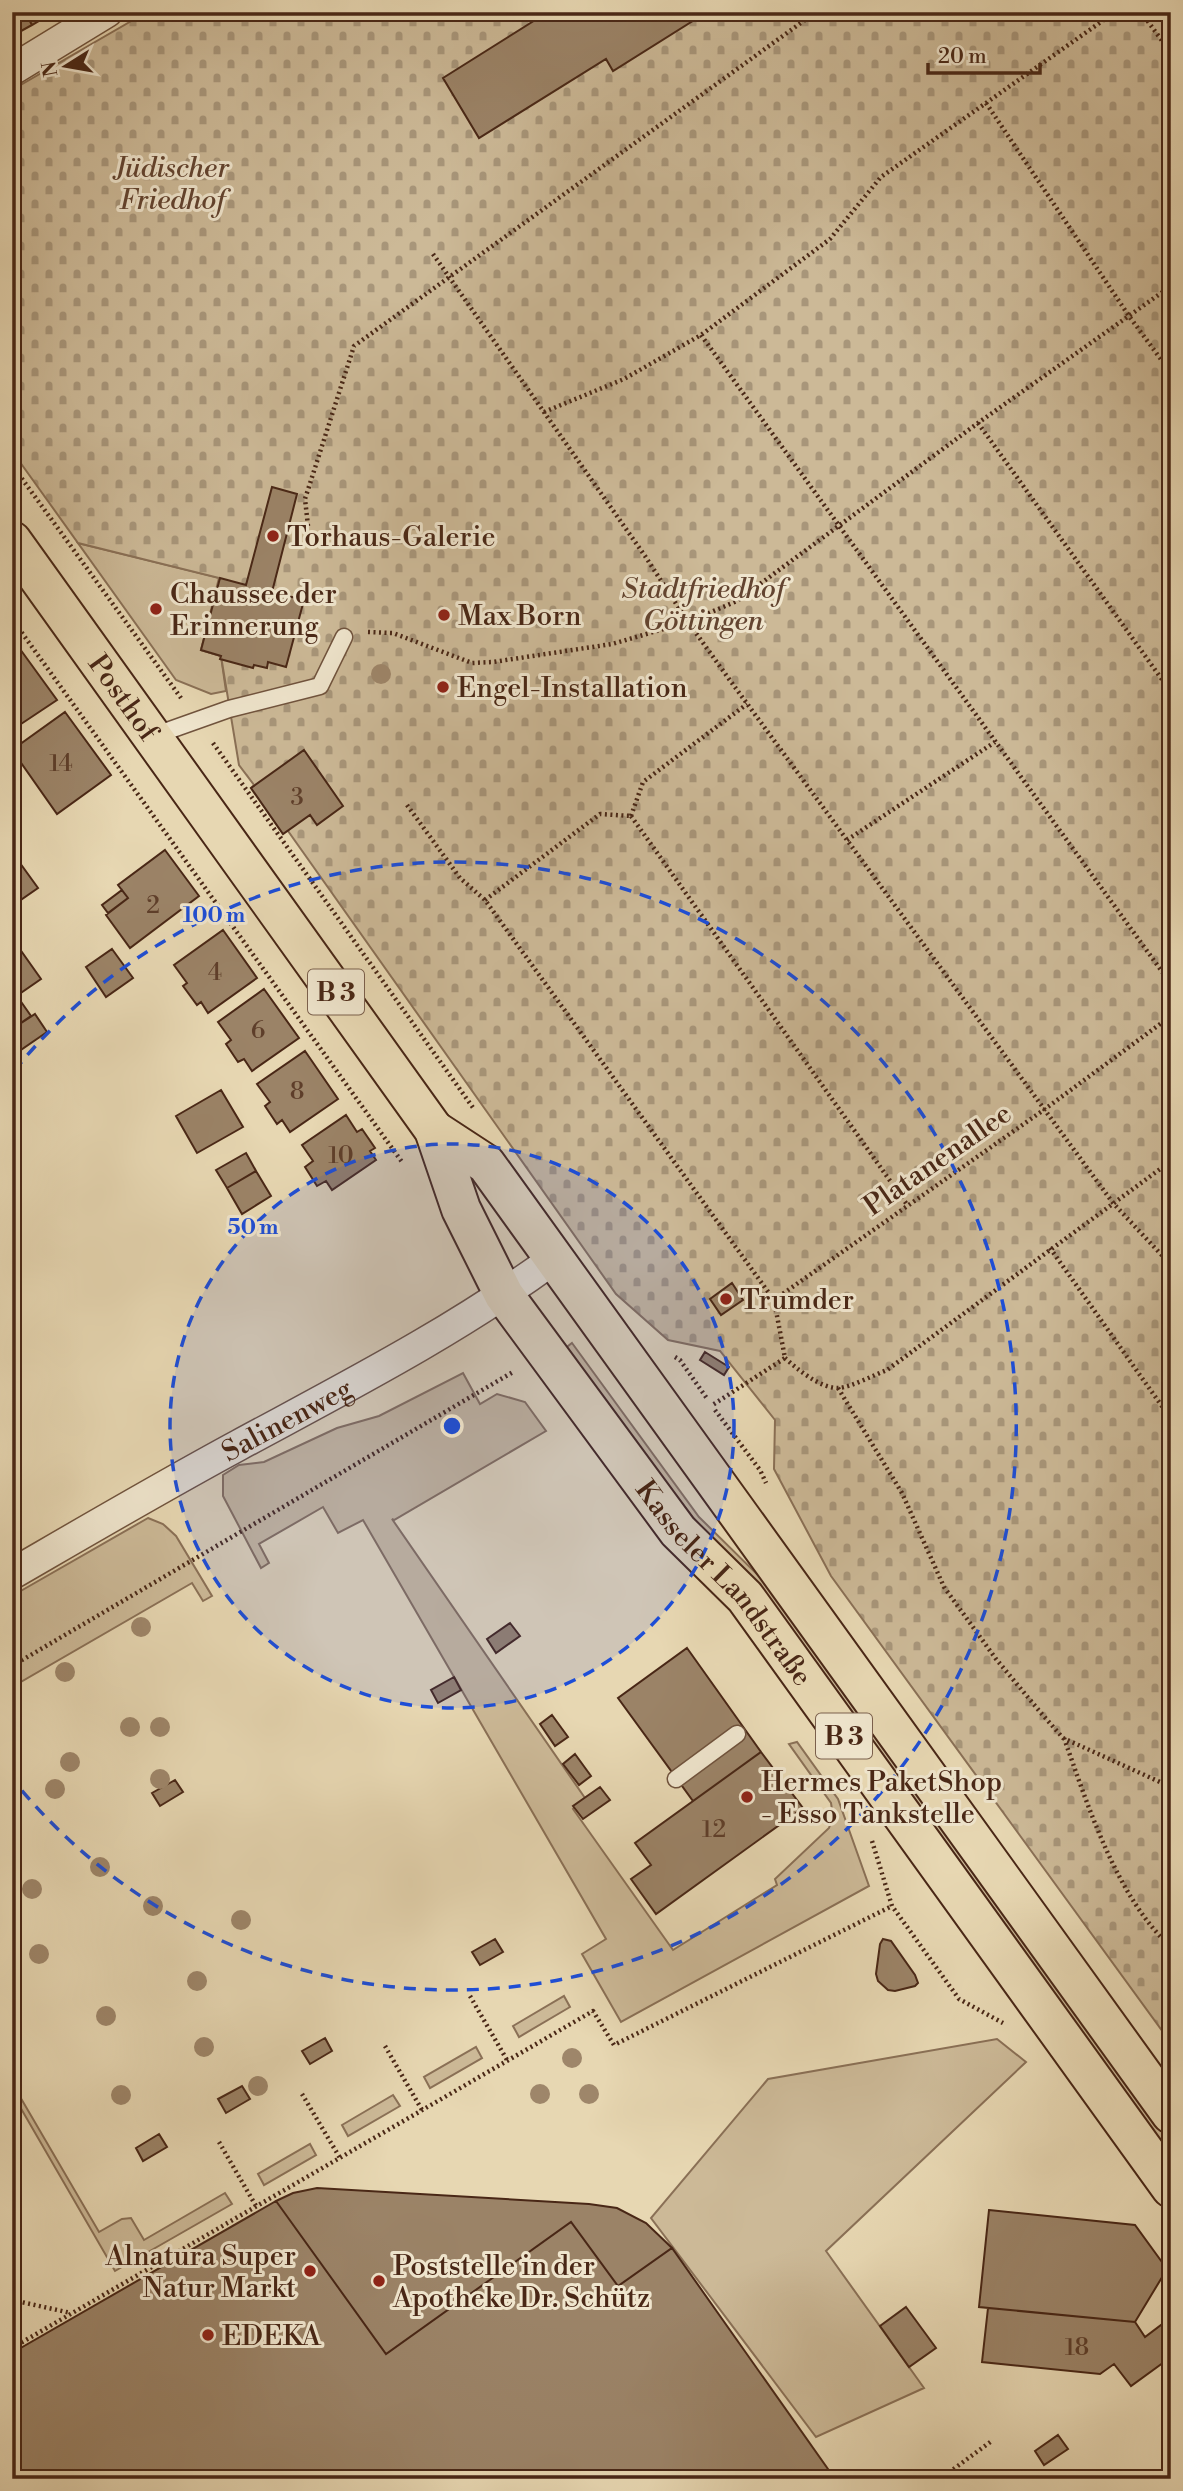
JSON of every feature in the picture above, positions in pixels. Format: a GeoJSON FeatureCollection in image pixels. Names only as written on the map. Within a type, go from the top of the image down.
{"type":"FeatureCollection","features":[{"type":"Feature","properties":{"kind":"main road","name":"Posthof"},"geometry":{"type":"LineString","coordinates":[[12,541],[238,854]]}},
{"type":"Feature","properties":{"kind":"main road","name":"Kasseler Landstraße"},"geometry":{"type":"LineString","coordinates":[[238,854],[434,1130],[490,1304],[529,1362],[678,1531],[745,1598],[1171,2188]]}},
{"type":"Feature","properties":{"kind":"main road","name":"Kasseler Landstraße"},"geometry":{"type":"LineString","coordinates":[[434,1130],[486,1164],[1171,2114]]}},
{"type":"Feature","properties":{"kind":"street"},"geometry":{"type":"LineString","coordinates":[[12,70],[107,12]]}},
{"type":"Feature","properties":{"kind":"street","name":"Salinenweg"},"geometry":{"type":"LineString","coordinates":[[12,1574],[177,1478],[437,1338],[555,1258]]}},
{"type":"Feature","properties":{"kind":"lane"},"geometry":{"type":"LineString","coordinates":[[153,736],[229,709],[320,687],[344,637]]}},
{"type":"Feature","properties":{"kind":"lane"},"geometry":{"type":"LineString","coordinates":[[676,1779],[737,1734]]}},
{"type":"Feature","properties":{"kind":"path"},"geometry":{"type":"LineString","coordinates":[[308,526],[305,499],[354,346],[816,12]]}},
{"type":"Feature","properties":{"kind":"path"},"geometry":{"type":"LineString","coordinates":[[544,412],[624,379],[701,335],[830,239],[881,177],[1115,12]]}},
{"type":"Feature","properties":{"kind":"path"},"geometry":{"type":"LineString","coordinates":[[1141,12],[1171,53]]}},
{"type":"Feature","properties":{"kind":"path"},"geometry":{"type":"LineString","coordinates":[[986,103],[1129,316],[1171,373]]}},
{"type":"Feature","properties":{"kind":"path"},"geometry":{"type":"LineString","coordinates":[[433,254],[747,704],[1113,1203],[1171,1265]]}},
{"type":"Feature","properties":{"kind":"path"},"geometry":{"type":"LineString","coordinates":[[344,637],[378,631],[393,633],[472,663],[482,663],[612,644],[688,622],[737,601],[978,423],[1171,286]]}},
{"type":"Feature","properties":{"kind":"path"},"geometry":{"type":"LineString","coordinates":[[701,335],[1171,984]]}},
{"type":"Feature","properties":{"kind":"path"},"geometry":{"type":"LineString","coordinates":[[978,423],[1171,692]]}},
{"type":"Feature","properties":{"kind":"path"},"geometry":{"type":"LineString","coordinates":[[12,464],[475,1110]]}},
{"type":"Feature","properties":{"kind":"path"},"geometry":{"type":"LineString","coordinates":[[12,619],[410,1173]]}},
{"type":"Feature","properties":{"kind":"path"},"geometry":{"type":"LineString","coordinates":[[631,816],[643,782],[747,704]]}},
{"type":"Feature","properties":{"kind":"path"},"geometry":{"type":"LineString","coordinates":[[847,840],[995,742]]}},
{"type":"Feature","properties":{"kind":"path"},"geometry":{"type":"LineString","coordinates":[[407,805],[460,878],[485,900],[774,1300],[785,1357],[800,1372],[818,1382],[838,1388],[887,1370],[1171,1161]]}},
{"type":"Feature","properties":{"kind":"path"},"geometry":{"type":"LineString","coordinates":[[485,900],[600,814],[631,816]]}},
{"type":"Feature","properties":{"kind":"path"},"geometry":{"type":"LineString","coordinates":[[631,816],[908,1206]]}},
{"type":"Feature","properties":{"kind":"path","name":"Platanenallee"},"geometry":{"type":"LineString","coordinates":[[774,1300],[1045,1109],[1171,1016]]}},
{"type":"Feature","properties":{"kind":"path"},"geometry":{"type":"LineString","coordinates":[[1050,1248],[1171,1419]]}},
{"type":"Feature","properties":{"kind":"path"},"geometry":{"type":"LineString","coordinates":[[12,1665],[529,1362],[490,1304]]}},
{"type":"Feature","properties":{"kind":"path"},"geometry":{"type":"LineString","coordinates":[[712,1406],[785,1357]]}},
{"type":"Feature","properties":{"kind":"path"},"geometry":{"type":"LineString","coordinates":[[838,1388],[902,1493],[944,1587],[996,1659],[1063,1738],[1089,1811],[1124,1883],[1153,1931],[1171,1947]]}},
{"type":"Feature","properties":{"kind":"path"},"geometry":{"type":"LineString","coordinates":[[1063,1738],[1171,1787]]}},
{"type":"Feature","properties":{"kind":"path"},"geometry":{"type":"LineString","coordinates":[[868,1828],[892,1906],[959,1999],[1007,2025]]}},
{"type":"Feature","properties":{"kind":"path"},"geometry":{"type":"LineString","coordinates":[[12,2348],[593,2011],[614,2045],[892,1906]]}},
{"type":"Feature","properties":{"kind":"path"},"geometry":{"type":"LineString","coordinates":[[470,1996],[507,2060]]}},
{"type":"Feature","properties":{"kind":"path"},"geometry":{"type":"LineString","coordinates":[[385,2046],[422,2110]]}},
{"type":"Feature","properties":{"kind":"path"},"geometry":{"type":"LineString","coordinates":[[302,2094],[340,2158]]}},
{"type":"Feature","properties":{"kind":"path"},"geometry":{"type":"LineString","coordinates":[[219,2142],[256,2206]]}},
{"type":"Feature","properties":{"kind":"path"},"geometry":{"type":"LineString","coordinates":[[12,2300],[72,2314]]}},
{"type":"Feature","properties":{"kind":"path"},"geometry":{"type":"LineString","coordinates":[[940,2479],[993,2441]]}},
{"type":"Feature","properties":{"kind":"green space","name":"Stadtfriedhof Göttingen"},"geometry":{"type":"Polygon","coordinates":[[[147,12],[1171,12],[1171,2043],[831,1576],[774,1469],[775,1420],[720,1351],[668,1340],[616,1294],[288,831],[281,831],[251,788],[254,785],[239,765],[221,656],[201,650],[219,578],[78,543],[12,451],[12,90],[147,12]]]}},
{"type":"Feature","properties":{"kind":"green space"},"geometry":{"type":"Polygon","coordinates":[[[78,543],[220,578],[201,650],[221,656],[226,691],[211,694],[176,680],[78,543]]]}},
{"type":"Feature","properties":{"kind":"green space"},"geometry":{"type":"Polygon","coordinates":[[[572,1343],[699,1517],[766,1583],[1171,2142],[1171,2157],[760,1588],[695,1520],[563,1350],[572,1343]]]}},
{"type":"Feature","properties":{"kind":"green space"},"geometry":{"type":"Polygon","coordinates":[[[463,1373],[480,1404],[497,1394],[525,1402],[546,1431],[392,1519],[585,1798],[573,1809],[673,1950],[777,1885],[775,1879],[829,1828],[833,1816],[831,1803],[789,1744],[797,1742],[838,1799],[869,1886],[621,2022],[582,1954],[606,1939],[363,1520],[338,1533],[323,1507],[259,1544],[269,1563],[261,1568],[223,1496],[223,1475],[239,1465],[264,1462],[337,1428],[379,1416],[463,1373]]]}},
{"type":"Feature","properties":{"kind":"green space"},"geometry":{"type":"Polygon","coordinates":[[[148,1518],[163,1524],[176,1536],[212,1596],[203,1601],[192,1583],[12,1687],[12,1596],[148,1518]]]}},
{"type":"Feature","properties":{"kind":"green space"},"geometry":{"type":"Polygon","coordinates":[[[564,1996],[570,2007],[519,2037],[513,2026],[564,1996]]]}},
{"type":"Feature","properties":{"kind":"green space"},"geometry":{"type":"Polygon","coordinates":[[[997,2039],[1026,2062],[826,2251],[924,2388],[816,2437],[651,2218],[768,2079],[997,2039]]]}},
{"type":"Feature","properties":{"kind":"green space"},"geometry":{"type":"Polygon","coordinates":[[[476,2047],[482,2058],[430,2088],[424,2077],[476,2047]]]}},
{"type":"Feature","properties":{"kind":"green space"},"geometry":{"type":"Polygon","coordinates":[[[12,2083],[99,2232],[122,2219],[131,2218],[144,2240],[225,2193],[232,2204],[115,2271],[12,2093],[12,2083]]]}},
{"type":"Feature","properties":{"kind":"green space"},"geometry":{"type":"Polygon","coordinates":[[[393,2095],[400,2106],[348,2136],[342,2125],[393,2095]]]}},
{"type":"Feature","properties":{"kind":"green space"},"geometry":{"type":"Polygon","coordinates":[[[310,2144],[316,2155],[264,2185],[258,2174],[310,2144]]]}},
{"type":"Feature","properties":{"kind":"building"},"geometry":{"type":"Polygon","coordinates":[[[12,12],[25,12],[32,25],[12,36],[12,12]]]}},
{"type":"Feature","properties":{"kind":"building"},"geometry":{"type":"Polygon","coordinates":[[[25,12],[54,12],[32,25],[25,12]]]}},
{"type":"Feature","properties":{"kind":"building"},"geometry":{"type":"Polygon","coordinates":[[[548,12],[707,12],[613,71],[606,59],[479,138],[443,78],[548,12]]]}},
{"type":"Feature","properties":{"kind":"building","name":"Torhaus-Galerie"},"geometry":{"type":"Polygon","coordinates":[[[272,487],[297,494],[272,592],[304,600],[286,667],[268,662],[267,668],[254,665],[253,668],[220,659],[221,656],[201,650],[220,578],[246,585],[272,487]]]}},
{"type":"Feature","properties":{"kind":"building"},"geometry":{"type":"Polygon","coordinates":[[[20,649],[57,700],[12,730],[12,654],[20,649]]]}},
{"type":"Feature","properties":{"kind":"building"},"geometry":{"type":"Polygon","coordinates":[[[65,712],[111,775],[57,814],[12,750],[65,712]]]}},
{"type":"Feature","properties":{"kind":"building"},"geometry":{"type":"Polygon","coordinates":[[[304,750],[343,806],[317,825],[310,815],[283,834],[251,788],[304,750]]]}},
{"type":"Feature","properties":{"kind":"building"},"geometry":{"type":"Polygon","coordinates":[[[165,850],[199,896],[130,948],[106,915],[128,898],[118,885],[165,850]]]}},
{"type":"Feature","properties":{"kind":"building"},"geometry":{"type":"Polygon","coordinates":[[[12,852],[38,888],[12,906],[12,852]]]}},
{"type":"Feature","properties":{"kind":"building"},"geometry":{"type":"Polygon","coordinates":[[[122,890],[128,898],[108,913],[102,905],[122,890]]]}},
{"type":"Feature","properties":{"kind":"building"},"geometry":{"type":"Polygon","coordinates":[[[223,930],[257,978],[208,1013],[201,1002],[197,1005],[183,986],[187,983],[174,965],[223,930]]]}},
{"type":"Feature","properties":{"kind":"building"},"geometry":{"type":"Polygon","coordinates":[[[12,938],[41,979],[12,999],[12,938]]]}},
{"type":"Feature","properties":{"kind":"building"},"geometry":{"type":"Polygon","coordinates":[[[112,949],[133,978],[106,997],[86,967],[112,949]]]}},
{"type":"Feature","properties":{"kind":"building"},"geometry":{"type":"Polygon","coordinates":[[[264,989],[299,1038],[252,1071],[244,1059],[238,1062],[226,1044],[231,1040],[218,1022],[264,989]]]}},
{"type":"Feature","properties":{"kind":"building"},"geometry":{"type":"Polygon","coordinates":[[[17,996],[31,1016],[12,1029],[12,999],[17,996]]]}},
{"type":"Feature","properties":{"kind":"building"},"geometry":{"type":"Polygon","coordinates":[[[35,1014],[47,1032],[12,1056],[12,1029],[35,1014]]]}},
{"type":"Feature","properties":{"kind":"building"},"geometry":{"type":"Polygon","coordinates":[[[305,1051],[338,1099],[290,1132],[282,1120],[277,1124],[265,1106],[270,1102],[257,1084],[305,1051]]]}},
{"type":"Feature","properties":{"kind":"building"},"geometry":{"type":"Polygon","coordinates":[[[221,1090],[243,1127],[197,1153],[176,1116],[221,1090]]]}},
{"type":"Feature","properties":{"kind":"building"},"geometry":{"type":"Polygon","coordinates":[[[346,1115],[357,1132],[362,1129],[375,1148],[370,1151],[376,1160],[332,1190],[326,1181],[317,1186],[305,1167],[313,1161],[302,1145],[346,1115]]]}},
{"type":"Feature","properties":{"kind":"building"},"geometry":{"type":"Polygon","coordinates":[[[246,1153],[256,1171],[227,1188],[216,1170],[246,1153]]]}},
{"type":"Feature","properties":{"kind":"building"},"geometry":{"type":"Polygon","coordinates":[[[256,1171],[271,1196],[242,1214],[227,1188],[256,1171]]]}},
{"type":"Feature","properties":{"kind":"building","name":"Trumder"},"geometry":{"type":"Polygon","coordinates":[[[732,1283],[743,1300],[721,1315],[710,1299],[732,1283]]]}},
{"type":"Feature","properties":{"kind":"building"},"geometry":{"type":"Polygon","coordinates":[[[705,1352],[729,1367],[724,1375],[700,1360],[705,1352]]]}},
{"type":"Feature","properties":{"kind":"building"},"geometry":{"type":"Polygon","coordinates":[[[510,1623],[520,1636],[496,1653],[487,1639],[510,1623]]]}},
{"type":"Feature","properties":{"kind":"building"},"geometry":{"type":"Polygon","coordinates":[[[687,1648],[761,1752],[693,1801],[618,1698],[687,1648]]]}},
{"type":"Feature","properties":{"kind":"building"},"geometry":{"type":"Polygon","coordinates":[[[454,1677],[461,1690],[438,1703],[431,1690],[454,1677]]]}},
{"type":"Feature","properties":{"kind":"building"},"geometry":{"type":"Polygon","coordinates":[[[552,1715],[568,1737],[555,1746],[540,1724],[552,1715]]]}},
{"type":"Feature","properties":{"kind":"building"},"geometry":{"type":"Polygon","coordinates":[[[761,1752],[803,1808],[656,1914],[631,1879],[651,1865],[635,1843],[761,1752]]]}},
{"type":"Feature","properties":{"kind":"building"},"geometry":{"type":"Polygon","coordinates":[[[575,1754],[591,1776],[579,1785],[563,1764],[575,1754]]]}},
{"type":"Feature","properties":{"kind":"building"},"geometry":{"type":"Polygon","coordinates":[[[175,1780],[183,1792],[160,1806],[152,1793],[175,1780]]]}},
{"type":"Feature","properties":{"kind":"building"},"geometry":{"type":"Polygon","coordinates":[[[600,1787],[610,1800],[583,1819],[573,1806],[600,1787]]]}},
{"type":"Feature","properties":{"kind":"building"},"geometry":{"type":"Polygon","coordinates":[[[495,1939],[503,1952],[480,1965],[472,1952],[495,1939]]]}},
{"type":"Feature","properties":{"kind":"building"},"geometry":{"type":"Polygon","coordinates":[[[883,1939],[891,1941],[915,1975],[918,1983],[915,1986],[895,1991],[888,1990],[878,1981],[876,1974],[883,1939]]]}},
{"type":"Feature","properties":{"kind":"building"},"geometry":{"type":"Polygon","coordinates":[[[325,2038],[332,2051],[310,2064],[302,2051],[325,2038]]]}},
{"type":"Feature","properties":{"kind":"building"},"geometry":{"type":"Polygon","coordinates":[[[242,2086],[250,2099],[226,2113],[218,2099],[242,2086]]]}},
{"type":"Feature","properties":{"kind":"building"},"geometry":{"type":"Polygon","coordinates":[[[159,2134],[167,2147],[143,2161],[136,2148],[159,2134]]]}},
{"type":"Feature","properties":{"kind":"building"},"geometry":{"type":"Polygon","coordinates":[[[317,2188],[589,2204],[617,2208],[646,2223],[672,2248],[618,2286],[571,2222],[386,2354],[276,2201],[293,2193],[317,2188]]]}},
{"type":"Feature","properties":{"kind":"building","name":"EDEKA"},"geometry":{"type":"Polygon","coordinates":[[[276,2201],[386,2354],[571,2222],[618,2286],[672,2248],[835,2479],[12,2479],[12,2353],[276,2201]]]}},
{"type":"Feature","properties":{"kind":"building"},"geometry":{"type":"Polygon","coordinates":[[[989,2210],[1135,2225],[1167,2269],[1135,2322],[979,2307],[989,2210]]]}},
{"type":"Feature","properties":{"kind":"building"},"geometry":{"type":"Polygon","coordinates":[[[906,2307],[936,2348],[909,2367],[880,2326],[906,2307]]]}},
{"type":"Feature","properties":{"kind":"building"},"geometry":{"type":"Polygon","coordinates":[[[988,2308],[1135,2322],[1145,2337],[1165,2322],[1171,2330],[1171,2357],[1131,2386],[1114,2364],[1100,2374],[982,2362],[988,2308]]]}},
{"type":"Feature","properties":{"kind":"building"},"geometry":{"type":"Polygon","coordinates":[[[1058,2435],[1068,2449],[1044,2465],[1035,2451],[1058,2435]]]}},
{"type":"Feature","properties":{"kind":"place","name":"Torhaus-Galerie"},"geometry":{"type":"Point","coordinates":[273,536]}},
{"type":"Feature","properties":{"kind":"place","name":"Chaussee der Erinnerung"},"geometry":{"type":"Point","coordinates":[156,609]}},
{"type":"Feature","properties":{"kind":"place","name":"Max Born"},"geometry":{"type":"Point","coordinates":[444,615]}},
{"type":"Feature","properties":{"kind":"place","name":"Engel-Installation"},"geometry":{"type":"Point","coordinates":[443,687]}},
{"type":"Feature","properties":{"kind":"place","name":"Trumder"},"geometry":{"type":"Point","coordinates":[726,1299]}},
{"type":"Feature","properties":{"kind":"place","name":"Hermes PaketShop - Esso Tankstelle"},"geometry":{"type":"Point","coordinates":[747,1797]}},
{"type":"Feature","properties":{"kind":"place","name":"Alnatura Super Natur Markt"},"geometry":{"type":"Point","coordinates":[310,2271]}},
{"type":"Feature","properties":{"kind":"place","name":"Poststelle in der Apotheke Dr. Schütz"},"geometry":{"type":"Point","coordinates":[379,2281]}},
{"type":"Feature","properties":{"kind":"place","name":"EDEKA"},"geometry":{"type":"Point","coordinates":[208,2335]}},
{"type":"Feature","properties":{"kind":"park label","name":"Jüdischer Friedhof"},"geometry":{"type":"Point","coordinates":[172,183]}}]}
